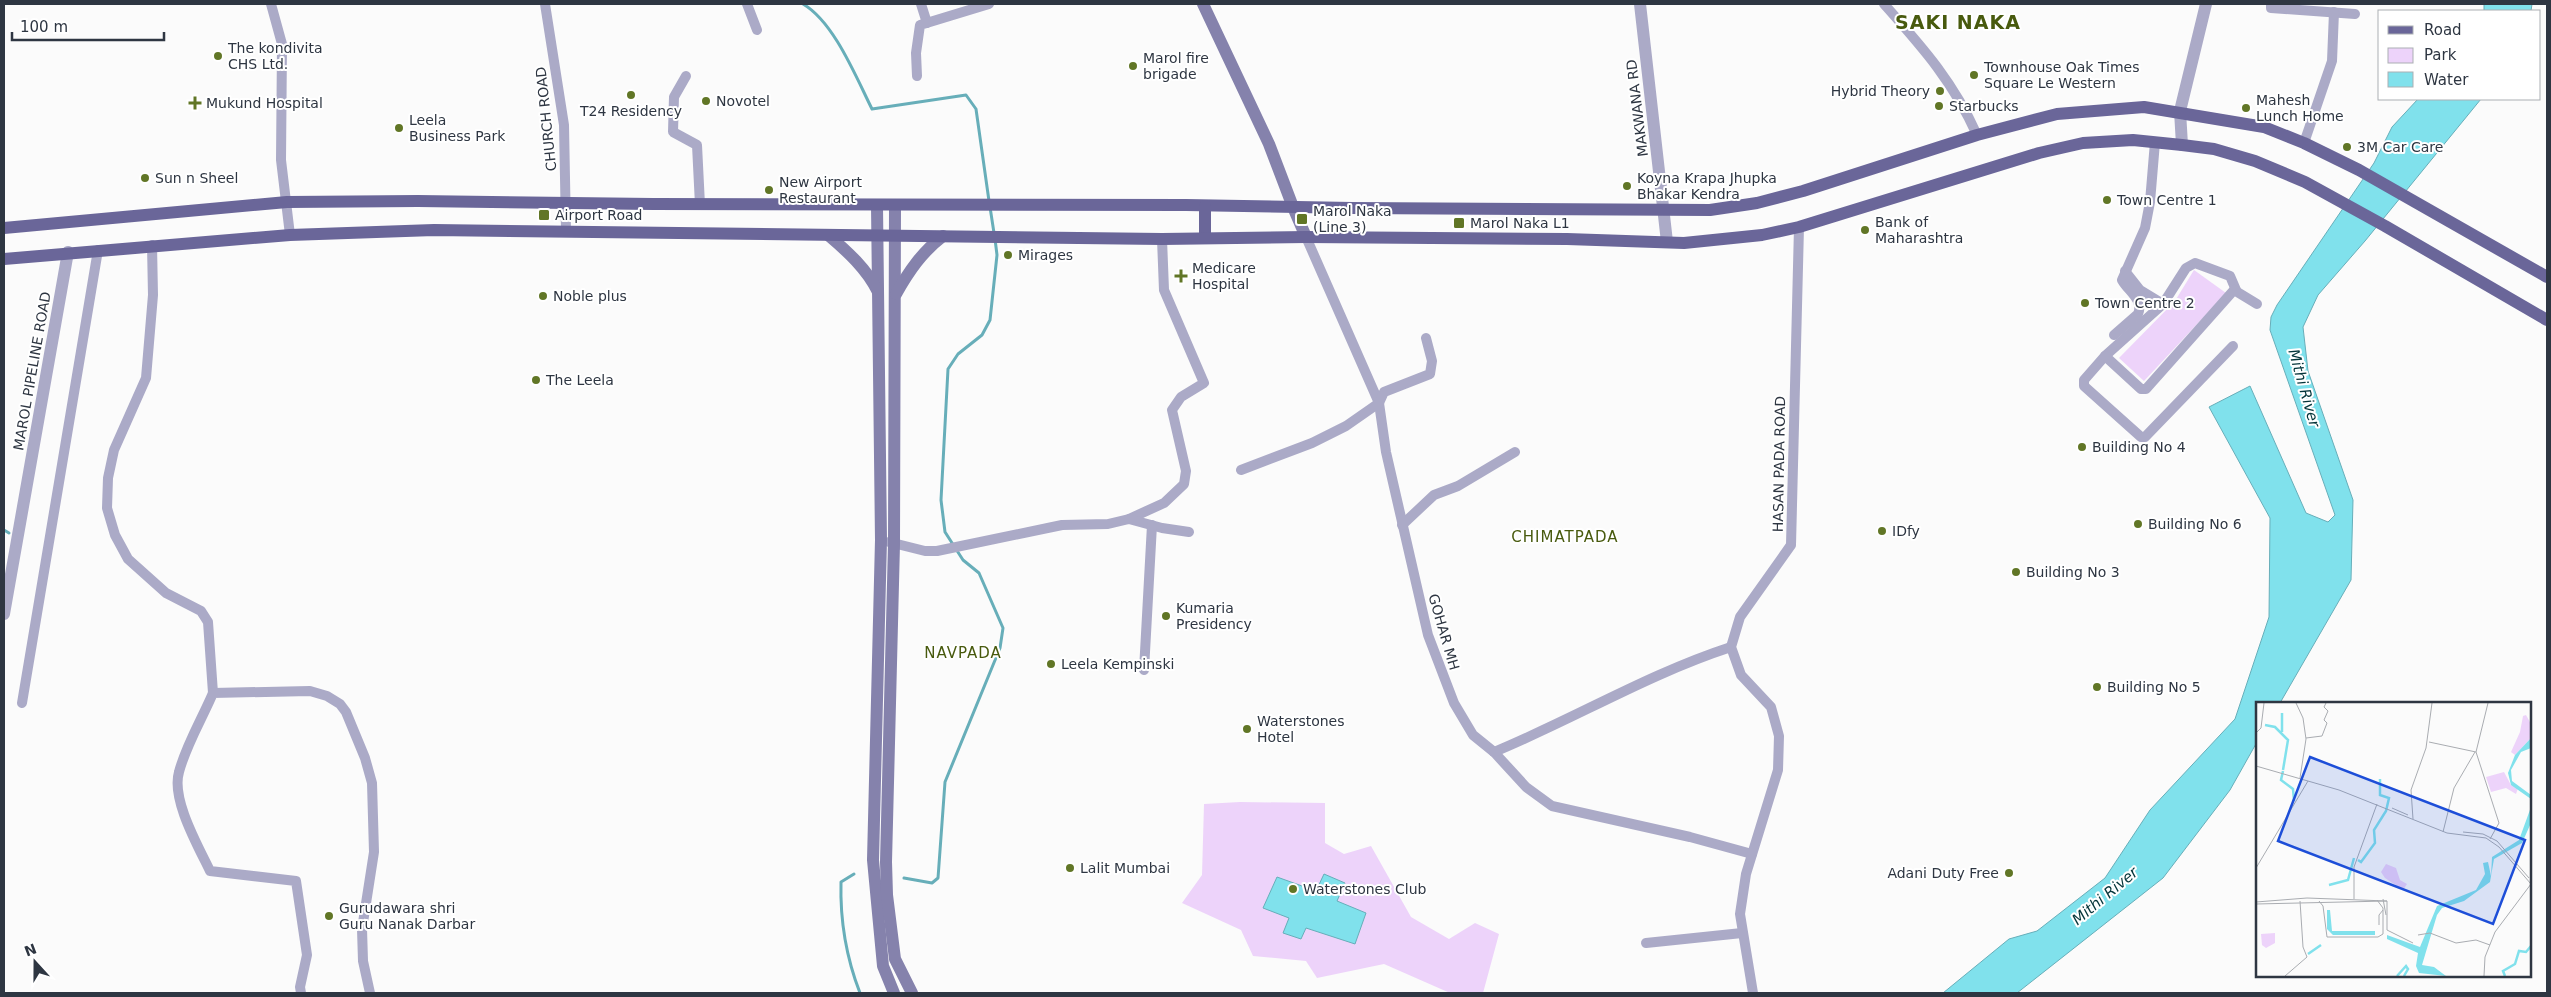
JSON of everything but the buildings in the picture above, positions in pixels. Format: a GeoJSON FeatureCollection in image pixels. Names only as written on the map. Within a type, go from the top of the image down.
{"type":"FeatureCollection","features":[{"type":"Feature","properties":{"kind":"main road"},"geometry":{"type":"LineString","coordinates":[[1203,4],[1269,144],[1306,237]]}},
{"type":"Feature","properties":{"kind":"main road"},"geometry":{"type":"LineString","coordinates":[[4,228],[288,202],[435,200],[877,206],[1205,206],[1710,210],[1757,203],[1803,191],[1977,135],[2057,114],[2093,109],[2144,107],[2180,111],[2264,126],[2359,170],[2547,277]]}},
{"type":"Feature","properties":{"kind":"main road"},"geometry":{"type":"LineString","coordinates":[[4,259],[68,252],[290,235],[434,230],[1162,240],[1205,237],[1306,237],[1716,241],[1762,236],[1799,227],[2039,153],[2083,143],[2133,140],[2214,149],[2256,161],[2305,182],[2547,320]]}},
{"type":"Feature","properties":{"kind":"main road"},"geometry":{"type":"LineString","coordinates":[[877,206],[881,540],[873,860],[883,966],[894,993]]}},
{"type":"Feature","properties":{"kind":"main road"},"geometry":{"type":"LineString","coordinates":[[895,206],[894,544],[886,887],[895,959],[912,993]]}},
{"type":"Feature","properties":{"kind":"main road"},"geometry":{"type":"LineString","coordinates":[[1205,206],[1205,237]]}},
{"type":"Feature","properties":{"kind":"main road"},"geometry":{"type":"LineString","coordinates":[[828,236],[848,252],[878,292]]}},
{"type":"Feature","properties":{"kind":"main road"},"geometry":{"type":"LineString","coordinates":[[896,294],[911,268],[927,248],[943,236]]}},
{"type":"Feature","properties":{"kind":"street"},"geometry":{"type":"LineString","coordinates":[[271,4],[282,44],[281,160],[288,202],[290,235]]}},
{"type":"Feature","properties":{"kind":"street","name":"CHURCH ROAD"},"geometry":{"type":"LineString","coordinates":[[545,4],[564,125],[566,231]]}},
{"type":"Feature","properties":{"kind":"street"},"geometry":{"type":"LineString","coordinates":[[748,4],[757,30]]}},
{"type":"Feature","properties":{"kind":"street"},"geometry":{"type":"LineString","coordinates":[[921,4],[928,23]]}},
{"type":"Feature","properties":{"kind":"street"},"geometry":{"type":"LineString","coordinates":[[917,76],[916,53],[920,25],[989,4]]}},
{"type":"Feature","properties":{"kind":"street","name":"MAKWANA RD"},"geometry":{"type":"LineString","coordinates":[[1640,4],[1667,242]]}},
{"type":"Feature","properties":{"kind":"street"},"geometry":{"type":"LineString","coordinates":[[1884,4],[1931,57],[1963,103],[1977,135]]}},
{"type":"Feature","properties":{"kind":"street"},"geometry":{"type":"LineString","coordinates":[[2182,145],[2180,111],[2206,4]]}},
{"type":"Feature","properties":{"kind":"street"},"geometry":{"type":"LineString","coordinates":[[2271,4],[2271,8],[2355,14]]}},
{"type":"Feature","properties":{"kind":"street"},"geometry":{"type":"LineString","coordinates":[[2304,143],[2332,61],[2334,12]]}},
{"type":"Feature","properties":{"kind":"street"},"geometry":{"type":"LineString","coordinates":[[686,76],[674,97],[673,132],[697,145],[700,204]]}},
{"type":"Feature","properties":{"kind":"street"},"geometry":{"type":"LineString","coordinates":[[2114,336],[2138,314],[2140,309],[2138,301],[2122,280],[2125,271],[2138,250],[2145,228],[2150,202],[2155,142]]}},
{"type":"Feature","properties":{"kind":"street","name":"HASAN PADA ROAD"},"geometry":{"type":"LineString","coordinates":[[1731,647],[1740,617],[1791,545],[1799,227]]}},
{"type":"Feature","properties":{"kind":"street","name":"GOHAR MH"},"geometry":{"type":"LineString","coordinates":[[1306,237],[1379,403],[1386,452],[1428,635],[1454,703],[1473,735],[1494,752],[1526,787],[1552,806],[1690,837],[1752,854]]}},
{"type":"Feature","properties":{"kind":"street"},"geometry":{"type":"LineString","coordinates":[[881,540],[925,551],[937,551],[1062,525],[1108,524],[1130,519],[1164,503],[1184,484],[1186,471],[1172,410],[1181,396],[1204,383],[1164,290],[1162,240]]}},
{"type":"Feature","properties":{"kind":"street"},"geometry":{"type":"LineString","coordinates":[[152,245],[153,295],[146,378],[114,450],[108,478],[107,508],[115,535],[128,559],[166,594],[201,611],[208,622],[213,693],[178,773],[178,793],[186,820],[210,871],[296,881],[307,955],[300,987],[301,993]]}},
{"type":"Feature","properties":{"kind":"street"},"geometry":{"type":"LineString","coordinates":[[22,703],[98,250]]}},
{"type":"Feature","properties":{"kind":"street","name":"MAROL PIPELINE ROAD"},"geometry":{"type":"LineString","coordinates":[[4,614],[68,252]]}},
{"type":"Feature","properties":{"kind":"street"},"geometry":{"type":"LineString","coordinates":[[2234,346],[2145,437],[2141,437],[2084,386],[2084,380],[2105,356],[2163,304],[2186,268],[2195,263],[2230,276],[2236,290],[2257,304]]}},
{"type":"Feature","properties":{"kind":"street"},"geometry":{"type":"LineString","coordinates":[[2125,271],[2140,290],[2163,304]]}},
{"type":"Feature","properties":{"kind":"street"},"geometry":{"type":"LineString","coordinates":[[2105,356],[2141,390],[2146,389],[2236,290]]}},
{"type":"Feature","properties":{"kind":"street"},"geometry":{"type":"LineString","coordinates":[[1241,470],[1312,443],[1346,426],[1379,403],[1384,392],[1430,374],[1432,361],[1426,338]]}},
{"type":"Feature","properties":{"kind":"street"},"geometry":{"type":"LineString","coordinates":[[1402,525],[1434,496],[1458,486],[1514,452]]}},
{"type":"Feature","properties":{"kind":"street"},"geometry":{"type":"LineString","coordinates":[[1130,519],[1189,532]]}},
{"type":"Feature","properties":{"kind":"street"},"geometry":{"type":"LineString","coordinates":[[1144,670],[1152,525]]}},
{"type":"Feature","properties":{"kind":"street"},"geometry":{"type":"LineString","coordinates":[[1494,752],[1582,714],[1646,679],[1731,647],[1741,675],[1771,707],[1779,736],[1778,770],[1746,874],[1741,906],[1742,934],[1753,993]]}},
{"type":"Feature","properties":{"kind":"street"},"geometry":{"type":"LineString","coordinates":[[213,693],[310,691],[327,696],[340,704],[346,712],[365,758],[372,783],[374,852],[362,929],[363,961],[370,993]]}},
{"type":"Feature","properties":{"kind":"street"},"geometry":{"type":"LineString","coordinates":[[1646,943],[1742,934]]}},
{"type":"Feature","properties":{"kind":"green space"},"geometry":{"type":"Polygon","coordinates":[[[2194,270],[2226,293],[2144,381],[2119,358],[2175,301],[2194,270]]]}},
{"type":"Feature","properties":{"kind":"green space","name":"Waterstones Club"},"geometry":{"type":"Polygon","coordinates":[[[1240,802],[1325,803],[1325,843],[1344,854],[1371,846],[1411,917],[1449,939],[1475,923],[1499,934],[1483,993],[1450,993],[1384,964],[1317,978],[1306,961],[1253,956],[1241,930],[1182,903],[1202,875],[1204,804],[1240,802]]]}},
{"type":"Feature","properties":{"kind":"water"},"geometry":{"type":"Polygon","coordinates":[[[2484,4],[2532,4],[2531,10],[2484,10],[2484,4]]]}},
{"type":"Feature","properties":{"kind":"water","name":"Mithi River"},"geometry":{"type":"Polygon","coordinates":[[[2417,100],[2480,100],[2365,241],[2318,295],[2303,327],[2308,371],[2353,500],[2351,580],[2281,702],[2256,702],[2256,744],[2230,790],[2163,878],[2017,993],[1943,993],[2009,939],[2037,931],[2105,878],[2150,810],[2235,719],[2269,617],[2270,518],[2209,407],[2250,386],[2306,513],[2328,522],[2335,515],[2270,330],[2271,317],[2277,305],[2374,163],[2392,127],[2417,100]]]}},
{"type":"Feature","properties":{"kind":"water","name":"Waterstones Club"},"geometry":{"type":"Polygon","coordinates":[[[1324,874],[1345,883],[1337,901],[1366,913],[1355,944],[1306,928],[1301,939],[1283,933],[1289,918],[1263,908],[1277,877],[1316,891],[1324,874]]]}},
{"type":"Feature","properties":{"kind":"waterway"},"geometry":{"type":"LineString","coordinates":[[803,4],[814,12],[834,37],[872,109],[966,95],[976,109],[989,201]]}},
{"type":"Feature","properties":{"kind":"waterway"},"geometry":{"type":"LineString","coordinates":[[990,207],[994,233]]}},
{"type":"Feature","properties":{"kind":"waterway"},"geometry":{"type":"LineString","coordinates":[[904,878],[932,883],[938,878],[945,782],[1000,648],[1003,628],[979,573],[963,560],[945,532],[941,500],[948,369],[958,354],[982,335],[990,320],[997,255],[995,239]]}},
{"type":"Feature","properties":{"kind":"waterway"},"geometry":{"type":"LineString","coordinates":[[4,530],[9,533]]}},
{"type":"Feature","properties":{"kind":"waterway"},"geometry":{"type":"LineString","coordinates":[[854,874],[841,882],[842,910],[848,952],[860,993]]}},
{"type":"Feature","properties":{"kind":"place","name":"The kondivita CHS Ltd."},"geometry":{"type":"Point","coordinates":[218,56]}},
{"type":"Feature","properties":{"kind":"place","name":"Marol fire brigade"},"geometry":{"type":"Point","coordinates":[1133,66]}},
{"type":"Feature","properties":{"kind":"place","name":"Townhouse Oak Times Square Le Western"},"geometry":{"type":"Point","coordinates":[1974,75]}},
{"type":"Feature","properties":{"kind":"place","name":"Hybrid Theory"},"geometry":{"type":"Point","coordinates":[1940,91]}},
{"type":"Feature","properties":{"kind":"place","name":"T24 Residency"},"geometry":{"type":"Point","coordinates":[631,95]}},
{"type":"Feature","properties":{"kind":"place","name":"Novotel"},"geometry":{"type":"Point","coordinates":[706,101]}},
{"type":"Feature","properties":{"kind":"place","name":"Mukund Hospital"},"geometry":{"type":"Point","coordinates":[195,103]}},
{"type":"Feature","properties":{"kind":"place","name":"Starbucks"},"geometry":{"type":"Point","coordinates":[1939,106]}},
{"type":"Feature","properties":{"kind":"place","name":"Mahesh Lunch Home"},"geometry":{"type":"Point","coordinates":[2246,108]}},
{"type":"Feature","properties":{"kind":"place","name":"Leela Business Park"},"geometry":{"type":"Point","coordinates":[399,128]}},
{"type":"Feature","properties":{"kind":"place","name":"3M Car Care"},"geometry":{"type":"Point","coordinates":[2347,147]}},
{"type":"Feature","properties":{"kind":"place","name":"Sun n Sheel"},"geometry":{"type":"Point","coordinates":[145,178]}},
{"type":"Feature","properties":{"kind":"place","name":"Koyna Krapa Jhupka Bhakar Kendra"},"geometry":{"type":"Point","coordinates":[1627,186]}},
{"type":"Feature","properties":{"kind":"place","name":"New Airport Restaurant"},"geometry":{"type":"Point","coordinates":[769,190]}},
{"type":"Feature","properties":{"kind":"place","name":"Town Centre 1"},"geometry":{"type":"Point","coordinates":[2107,200]}},
{"type":"Feature","properties":{"kind":"place","name":"Airport Road"},"geometry":{"type":"Point","coordinates":[544,215]}},
{"type":"Feature","properties":{"kind":"place","name":"Marol Naka (Line 3)"},"geometry":{"type":"Point","coordinates":[1302,219]}},
{"type":"Feature","properties":{"kind":"place","name":"Marol Naka L1"},"geometry":{"type":"Point","coordinates":[1459,223]}},
{"type":"Feature","properties":{"kind":"place","name":"Bank of Maharashtra"},"geometry":{"type":"Point","coordinates":[1865,230]}},
{"type":"Feature","properties":{"kind":"place","name":"Mirages"},"geometry":{"type":"Point","coordinates":[1008,255]}},
{"type":"Feature","properties":{"kind":"place","name":"Medicare Hospital"},"geometry":{"type":"Point","coordinates":[1181,276]}},
{"type":"Feature","properties":{"kind":"place","name":"Noble plus"},"geometry":{"type":"Point","coordinates":[543,296]}},
{"type":"Feature","properties":{"kind":"place","name":"Town Centre 2"},"geometry":{"type":"Point","coordinates":[2085,303]}},
{"type":"Feature","properties":{"kind":"place","name":"The Leela"},"geometry":{"type":"Point","coordinates":[536,380]}},
{"type":"Feature","properties":{"kind":"place","name":"Building No 4"},"geometry":{"type":"Point","coordinates":[2082,447]}},
{"type":"Feature","properties":{"kind":"place","name":"Building No 6"},"geometry":{"type":"Point","coordinates":[2138,524]}},
{"type":"Feature","properties":{"kind":"place","name":"IDfy"},"geometry":{"type":"Point","coordinates":[1882,531]}},
{"type":"Feature","properties":{"kind":"place","name":"Building No 3"},"geometry":{"type":"Point","coordinates":[2016,572]}},
{"type":"Feature","properties":{"kind":"place","name":"Kumaria Presidency"},"geometry":{"type":"Point","coordinates":[1166,616]}},
{"type":"Feature","properties":{"kind":"place","name":"Leela Kempinski"},"geometry":{"type":"Point","coordinates":[1051,664]}},
{"type":"Feature","properties":{"kind":"place","name":"Building No 5"},"geometry":{"type":"Point","coordinates":[2097,687]}},
{"type":"Feature","properties":{"kind":"place","name":"Waterstones Hotel"},"geometry":{"type":"Point","coordinates":[1247,729]}},
{"type":"Feature","properties":{"kind":"place","name":"Lalit Mumbai"},"geometry":{"type":"Point","coordinates":[1070,868]}},
{"type":"Feature","properties":{"kind":"place","name":"Adani Duty Free"},"geometry":{"type":"Point","coordinates":[2009,873]}},
{"type":"Feature","properties":{"kind":"place","name":"Waterstones Club"},"geometry":{"type":"Point","coordinates":[1293,889]}},
{"type":"Feature","properties":{"kind":"place","name":"Gurudawara shri Guru Nanak Darbar"},"geometry":{"type":"Point","coordinates":[329,916]}},
{"type":"Feature","properties":{"kind":"district","name":"SAKI NAKA"},"geometry":{"type":"Point","coordinates":[1958,22]}},
{"type":"Feature","properties":{"kind":"district","name":"CHIMATPADA"},"geometry":{"type":"Point","coordinates":[1565,537]}},
{"type":"Feature","properties":{"kind":"district","name":"NAVPADA"},"geometry":{"type":"Point","coordinates":[963,653]}}]}
